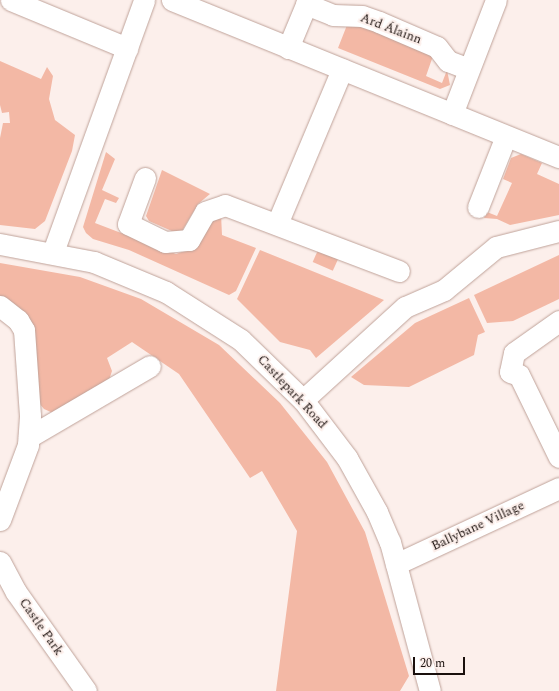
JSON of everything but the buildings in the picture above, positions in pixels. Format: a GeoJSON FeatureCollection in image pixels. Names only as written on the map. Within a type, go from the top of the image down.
{"type":"FeatureCollection","features":[{"type":"Feature","properties":{"kind":"street"},"geometry":{"type":"LineString","coordinates":[[11,0],[127,48]]}},
{"type":"Feature","properties":{"kind":"street"},"geometry":{"type":"LineString","coordinates":[[53,252],[144,0]]}},
{"type":"Feature","properties":{"kind":"street"},"geometry":{"type":"LineString","coordinates":[[172,0],[559,157]]}},
{"type":"Feature","properties":{"kind":"street"},"geometry":{"type":"LineString","coordinates":[[452,114],[496,0]]}},
{"type":"Feature","properties":{"kind":"street","name":"Ard Álainn"},"geometry":{"type":"LineString","coordinates":[[288,48],[307,2],[334,14],[362,16],[379,22],[437,47],[448,61],[469,69]]}},
{"type":"Feature","properties":{"kind":"street"},"geometry":{"type":"LineString","coordinates":[[277,224],[342,69]]}},
{"type":"Feature","properties":{"kind":"street"},"geometry":{"type":"LineString","coordinates":[[478,207],[506,136]]}},
{"type":"Feature","properties":{"kind":"street"},"geometry":{"type":"LineString","coordinates":[[145,178],[128,224],[165,242],[189,240],[205,212],[225,205],[399,271]]}},
{"type":"Feature","properties":{"kind":"street"},"geometry":{"type":"LineString","coordinates":[[303,400],[405,307],[444,290],[496,247],[559,231]]}},
{"type":"Feature","properties":{"kind":"street","name":"Castlepark Road"},"geometry":{"type":"LineString","coordinates":[[0,244],[53,252],[120,271],[204,314],[241,340],[303,400],[329,432],[362,483],[396,564],[430,691]]}},
{"type":"Feature","properties":{"kind":"street"},"geometry":{"type":"LineString","coordinates":[[0,306],[18,320],[26,338],[29,437],[6,490],[0,520]]}},
{"type":"Feature","properties":{"kind":"street"},"geometry":{"type":"LineString","coordinates":[[559,321],[514,353],[510,372],[518,375],[559,457]]}},
{"type":"Feature","properties":{"kind":"street"},"geometry":{"type":"LineString","coordinates":[[29,437],[150,366]]}},
{"type":"Feature","properties":{"kind":"street","name":"Ballybane Village"},"geometry":{"type":"LineString","coordinates":[[396,564],[559,488]]}},
{"type":"Feature","properties":{"kind":"street","name":"Castle Park"},"geometry":{"type":"LineString","coordinates":[[0,562],[16,592],[86,691]]}},
{"type":"Feature","properties":{"kind":"shaded area"},"geometry":{"type":"Polygon","coordinates":[[[349,20],[433,56],[426,76],[442,83],[447,70],[450,85],[440,89],[338,48],[349,20]]]}},
{"type":"Feature","properties":{"kind":"shaded area"},"geometry":{"type":"Polygon","coordinates":[[[0,61],[41,79],[47,67],[53,76],[49,99],[55,120],[75,135],[72,151],[45,221],[35,229],[0,225],[0,138],[3,123],[10,123],[9,112],[2,113],[0,105],[0,61]]]}},
{"type":"Feature","properties":{"kind":"shaded area"},"geometry":{"type":"Polygon","coordinates":[[[106,152],[115,159],[102,190],[119,198],[116,203],[105,199],[95,223],[176,254],[193,248],[211,219],[221,214],[222,235],[256,248],[236,291],[229,295],[129,250],[93,239],[86,233],[83,227],[106,152]]]}},
{"type":"Feature","properties":{"kind":"shaded area"},"geometry":{"type":"Polygon","coordinates":[[[521,154],[542,163],[537,174],[559,184],[559,215],[510,225],[497,219],[484,218],[487,212],[497,216],[512,183],[503,179],[511,158],[521,154]]]}},
{"type":"Feature","properties":{"kind":"shaded area"},"geometry":{"type":"Polygon","coordinates":[[[162,170],[210,194],[198,204],[182,231],[174,232],[149,221],[146,216],[162,170]]]}},
{"type":"Feature","properties":{"kind":"shaded area"},"geometry":{"type":"Polygon","coordinates":[[[260,250],[384,300],[316,358],[310,350],[280,342],[237,299],[260,250]]]}},
{"type":"Feature","properties":{"kind":"shaded area"},"geometry":{"type":"Polygon","coordinates":[[[318,250],[338,259],[333,271],[313,262],[318,250]]]}},
{"type":"Feature","properties":{"kind":"shaded area"},"geometry":{"type":"Polygon","coordinates":[[[559,255],[559,299],[513,321],[487,323],[474,295],[559,255]]]}},
{"type":"Feature","properties":{"kind":"shaded area"},"geometry":{"type":"Polygon","coordinates":[[[0,263],[80,277],[141,299],[219,345],[280,403],[327,462],[365,532],[409,676],[400,691],[276,691],[297,531],[262,471],[250,478],[179,374],[132,342],[107,358],[112,371],[109,380],[53,413],[44,409],[38,402],[34,338],[0,297],[0,263]]]}},
{"type":"Feature","properties":{"kind":"shaded area"},"geometry":{"type":"Polygon","coordinates":[[[469,298],[485,332],[478,335],[474,355],[409,387],[364,385],[351,377],[415,323],[469,298]]]}}]}
